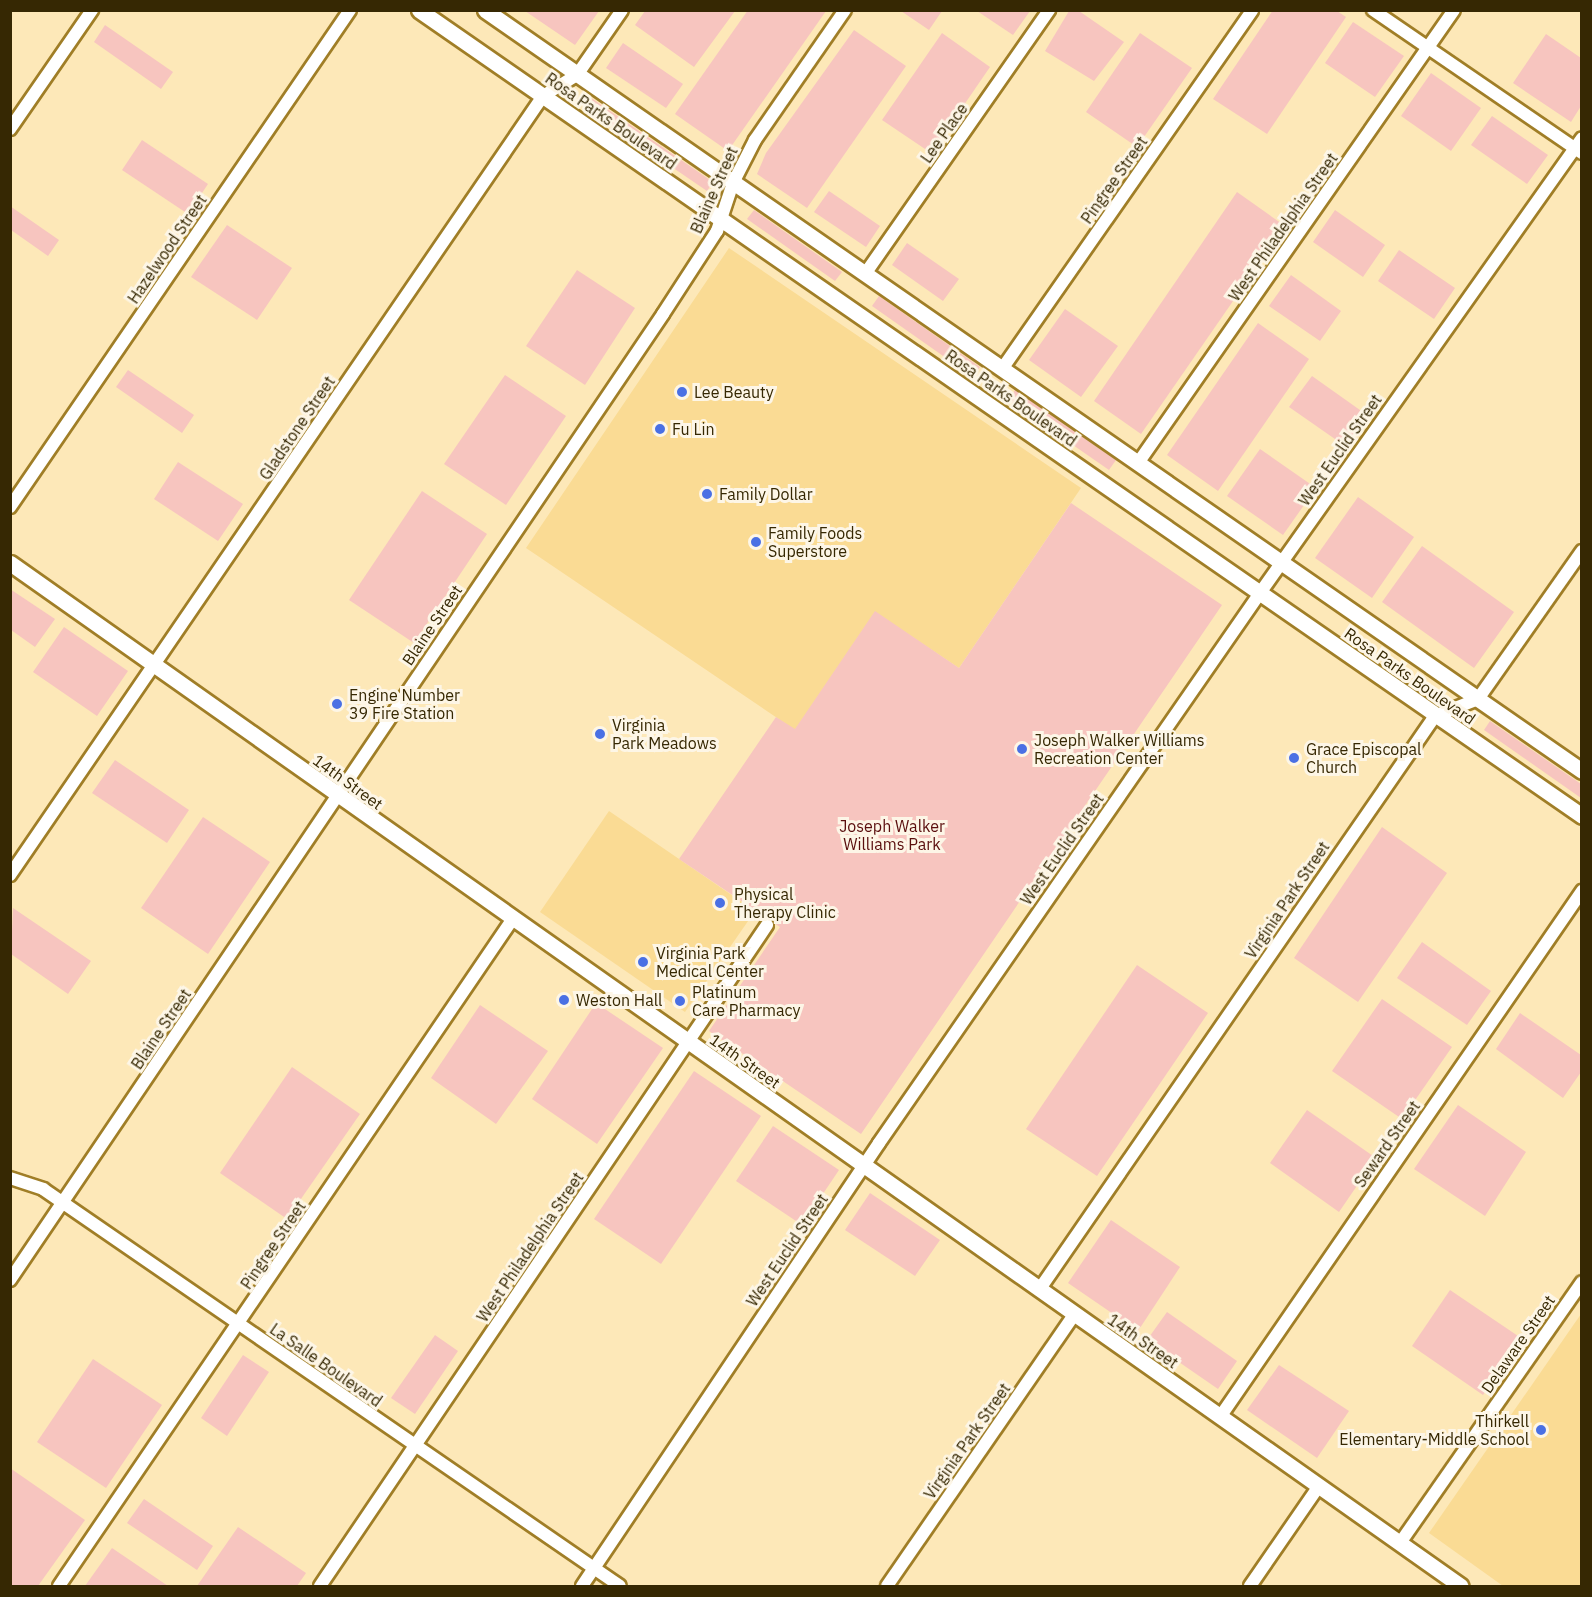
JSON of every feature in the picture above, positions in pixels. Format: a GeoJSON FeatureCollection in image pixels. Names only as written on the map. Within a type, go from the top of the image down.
{"type":"FeatureCollection","features":[{"type":"Feature","properties":{"kind":"street"},"geometry":{"type":"LineString","coordinates":[[10,129],[92,10]]}},
{"type":"Feature","properties":{"kind":"street","name":"Hazelwood Street"},"geometry":{"type":"LineString","coordinates":[[10,507],[350,10]]}},
{"type":"Feature","properties":{"kind":"street","name":"Rosa Parks Boulevard"},"geometry":{"type":"LineString","coordinates":[[419,10],[1581,816]]}},
{"type":"Feature","properties":{"kind":"street","name":"Rosa Parks Boulevard"},"geometry":{"type":"LineString","coordinates":[[485,10],[1282,561],[1581,771]]}},
{"type":"Feature","properties":{"kind":"street","name":"Gladstone Street"},"geometry":{"type":"LineString","coordinates":[[10,875],[543,96],[577,75],[622,10]]}},
{"type":"Feature","properties":{"kind":"street","name":"Blaine Street"},"geometry":{"type":"LineString","coordinates":[[10,1280],[663,314],[717,231],[733,183],[755,140],[845,10]]}},
{"type":"Feature","properties":{"kind":"street","name":"Lee Place"},"geometry":{"type":"LineString","coordinates":[[865,274],[1049,10]]}},
{"type":"Feature","properties":{"kind":"street","name":"Pingree Street"},"geometry":{"type":"LineString","coordinates":[[1002,369],[1252,10]]}},
{"type":"Feature","properties":{"kind":"street"},"geometry":{"type":"LineString","coordinates":[[1373,10],[1579,147]]}},
{"type":"Feature","properties":{"kind":"street","name":"West Philadelphia Street"},"geometry":{"type":"LineString","coordinates":[[1138,463],[1454,10]]}},
{"type":"Feature","properties":{"kind":"street","name":"West Euclid Street"},"geometry":{"type":"LineString","coordinates":[[582,1587],[863,1166],[1282,561],[1579,147]]}},
{"type":"Feature","properties":{"kind":"street"},"geometry":{"type":"LineString","coordinates":[[1435,716],[1478,699],[1581,551]]}},
{"type":"Feature","properties":{"kind":"street","name":"14th Street"},"geometry":{"type":"LineString","coordinates":[[10,563],[512,920],[1461,1587]]}},
{"type":"Feature","properties":{"kind":"street","name":"Virginia Park Street"},"geometry":{"type":"LineString","coordinates":[[1039,1290],[1435,716]]}},
{"type":"Feature","properties":{"kind":"street","name":"Seward Street"},"geometry":{"type":"LineString","coordinates":[[1220,1417],[1581,891]]}},
{"type":"Feature","properties":{"kind":"street","name":"Pingree Street"},"geometry":{"type":"LineString","coordinates":[[59,1587],[512,920]]}},
{"type":"Feature","properties":{"kind":"street","name":"West Philadelphia Street"},"geometry":{"type":"LineString","coordinates":[[320,1587],[767,925]]}},
{"type":"Feature","properties":{"kind":"street","name":"La Salle Boulevard"},"geometry":{"type":"LineString","coordinates":[[10,1178],[43,1189],[595,1567],[620,1587]]}},
{"type":"Feature","properties":{"kind":"street","name":"Delaware Street"},"geometry":{"type":"LineString","coordinates":[[1400,1544],[1581,1282]]}},
{"type":"Feature","properties":{"kind":"street","name":"Virginia Park Street"},"geometry":{"type":"LineString","coordinates":[[887,1587],[1074,1315]]}},
{"type":"Feature","properties":{"kind":"street"},"geometry":{"type":"LineString","coordinates":[[1250,1587],[1319,1486]]}},
{"type":"Feature","properties":{"kind":"shaded area"},"geometry":{"type":"Polygon","coordinates":[[[729,248],[1081,488],[959,668],[875,612],[795,730],[526,548],[729,248]]]}},
{"type":"Feature","properties":{"kind":"shaded area"},"geometry":{"type":"Polygon","coordinates":[[[609,811],[755,911],[685,1012],[540,912],[609,811]]]}},
{"type":"Feature","properties":{"kind":"shaded area","name":"Thirkell Elementary-Middle School"},"geometry":{"type":"Polygon","coordinates":[[[1581,1314],[1581,1586],[1503,1586],[1429,1533],[1581,1314]]]}},
{"type":"Feature","properties":{"kind":"green space"},"geometry":{"type":"Polygon","coordinates":[[[748,10],[826,11],[728,151],[675,114],[748,10]]]}},
{"type":"Feature","properties":{"kind":"green space"},"geometry":{"type":"Polygon","coordinates":[[[942,10],[929,30],[901,11],[942,10]]]}},
{"type":"Feature","properties":{"kind":"green space"},"geometry":{"type":"Polygon","coordinates":[[[1273,10],[1337,11],[1346,17],[1267,134],[1213,99],[1273,10]]]}},
{"type":"Feature","properties":{"kind":"green space"},"geometry":{"type":"Polygon","coordinates":[[[525,11],[599,11],[575,45],[525,11]]]}},
{"type":"Feature","properties":{"kind":"green space"},"geometry":{"type":"Polygon","coordinates":[[[645,11],[735,11],[694,67],[635,25],[645,11]]]}},
{"type":"Feature","properties":{"kind":"green space"},"geometry":{"type":"Polygon","coordinates":[[[977,11],[1030,11],[1013,35],[977,11]]]}},
{"type":"Feature","properties":{"kind":"green space"},"geometry":{"type":"Polygon","coordinates":[[[1069,11],[1079,11],[1124,42],[1094,81],[1045,51],[1069,11]]]}},
{"type":"Feature","properties":{"kind":"green space"},"geometry":{"type":"Polygon","coordinates":[[[1353,22],[1404,56],[1375,97],[1325,63],[1353,22]]]}},
{"type":"Feature","properties":{"kind":"green space"},"geometry":{"type":"Polygon","coordinates":[[[105,25],[173,72],[161,89],[94,42],[105,25]]]}},
{"type":"Feature","properties":{"kind":"green space"},"geometry":{"type":"Polygon","coordinates":[[[854,30],[906,66],[807,208],[757,174],[766,153],[854,30]]]}},
{"type":"Feature","properties":{"kind":"green space"},"geometry":{"type":"Polygon","coordinates":[[[942,33],[990,67],[931,153],[882,120],[942,33]]]}},
{"type":"Feature","properties":{"kind":"green space"},"geometry":{"type":"Polygon","coordinates":[[[1140,33],[1192,68],[1137,147],[1086,112],[1140,33]]]}},
{"type":"Feature","properties":{"kind":"green space"},"geometry":{"type":"Polygon","coordinates":[[[1546,34],[1581,58],[1581,106],[1571,122],[1513,83],[1546,34]]]}},
{"type":"Feature","properties":{"kind":"green space"},"geometry":{"type":"Polygon","coordinates":[[[623,43],[683,84],[666,108],[606,68],[623,43]]]}},
{"type":"Feature","properties":{"kind":"green space"},"geometry":{"type":"Polygon","coordinates":[[[1431,73],[1481,108],[1451,151],[1401,116],[1431,73]]]}},
{"type":"Feature","properties":{"kind":"green space"},"geometry":{"type":"Polygon","coordinates":[[[590,97],[713,182],[707,191],[584,107],[590,97]]]}},
{"type":"Feature","properties":{"kind":"green space"},"geometry":{"type":"Polygon","coordinates":[[[1492,116],[1548,155],[1527,184],[1471,145],[1492,116]]]}},
{"type":"Feature","properties":{"kind":"green space"},"geometry":{"type":"Polygon","coordinates":[[[142,140],[208,184],[188,214],[122,170],[142,140]]]}},
{"type":"Feature","properties":{"kind":"green space"},"geometry":{"type":"Polygon","coordinates":[[[829,191],[880,226],[866,247],[814,212],[829,191]]]}},
{"type":"Feature","properties":{"kind":"green space"},"geometry":{"type":"Polygon","coordinates":[[[1237,192],[1285,226],[1141,434],[1094,401],[1237,192]]]}},
{"type":"Feature","properties":{"kind":"green space"},"geometry":{"type":"Polygon","coordinates":[[[10,206],[59,240],[48,256],[11,230],[10,206]]]}},
{"type":"Feature","properties":{"kind":"green space"},"geometry":{"type":"Polygon","coordinates":[[[754,210],[842,272],[835,281],[747,219],[754,210]]]}},
{"type":"Feature","properties":{"kind":"green space"},"geometry":{"type":"Polygon","coordinates":[[[1335,210],[1385,245],[1363,277],[1313,242],[1335,210]]]}},
{"type":"Feature","properties":{"kind":"green space"},"geometry":{"type":"Polygon","coordinates":[[[227,225],[292,268],[257,320],[191,277],[227,225]]]}},
{"type":"Feature","properties":{"kind":"green space"},"geometry":{"type":"Polygon","coordinates":[[[907,243],[959,279],[943,301],[892,265],[907,243]]]}},
{"type":"Feature","properties":{"kind":"green space"},"geometry":{"type":"Polygon","coordinates":[[[1399,250],[1455,288],[1434,319],[1378,281],[1399,250]]]}},
{"type":"Feature","properties":{"kind":"green space"},"geometry":{"type":"Polygon","coordinates":[[[577,270],[635,308],[585,385],[526,346],[577,270]]]}},
{"type":"Feature","properties":{"kind":"green space"},"geometry":{"type":"Polygon","coordinates":[[[1291,275],[1341,311],[1320,341],[1269,306],[1291,275]]]}},
{"type":"Feature","properties":{"kind":"green space"},"geometry":{"type":"Polygon","coordinates":[[[879,296],[980,367],[973,377],[872,306],[879,296]]]}},
{"type":"Feature","properties":{"kind":"green space"},"geometry":{"type":"Polygon","coordinates":[[[1065,309],[1118,346],[1081,397],[1029,360],[1065,309]]]}},
{"type":"Feature","properties":{"kind":"green space"},"geometry":{"type":"Polygon","coordinates":[[[1258,323],[1309,359],[1218,491],[1167,455],[1258,323]]]}},
{"type":"Feature","properties":{"kind":"green space"},"geometry":{"type":"Polygon","coordinates":[[[128,370],[194,415],[182,433],[116,387],[128,370]]]}},
{"type":"Feature","properties":{"kind":"green space"},"geometry":{"type":"Polygon","coordinates":[[[505,375],[566,416],[506,505],[444,464],[505,375]]]}},
{"type":"Feature","properties":{"kind":"green space"},"geometry":{"type":"Polygon","coordinates":[[[1312,376],[1367,415],[1345,446],[1289,407],[1312,376]]]}},
{"type":"Feature","properties":{"kind":"green space"},"geometry":{"type":"Polygon","coordinates":[[[1015,390],[1116,460],[1109,470],[1008,400],[1015,390]]]}},
{"type":"Feature","properties":{"kind":"green space"},"geometry":{"type":"Polygon","coordinates":[[[1260,449],[1316,488],[1283,535],[1227,496],[1260,449]]]}},
{"type":"Feature","properties":{"kind":"green space"},"geometry":{"type":"Polygon","coordinates":[[[178,462],[243,504],[218,541],[154,499],[178,462]]]}},
{"type":"Feature","properties":{"kind":"green space"},"geometry":{"type":"Polygon","coordinates":[[[422,491],[487,534],[414,643],[349,600],[422,491]]]}},
{"type":"Feature","properties":{"kind":"green space"},"geometry":{"type":"Polygon","coordinates":[[[1358,497],[1414,537],[1372,598],[1315,558],[1358,497]]]}},
{"type":"Feature","properties":{"kind":"green space","name":"Joseph Walker Williams Park"},"geometry":{"type":"Polygon","coordinates":[[[1071,503],[1222,605],[861,1134],[709,1031],[780,927],[679,859],[776,717],[795,729],[875,611],[959,668],[1071,503]]]}},
{"type":"Feature","properties":{"kind":"green space"},"geometry":{"type":"Polygon","coordinates":[[[1422,546],[1514,612],[1474,668],[1382,602],[1422,546]]]}},
{"type":"Feature","properties":{"kind":"green space"},"geometry":{"type":"Polygon","coordinates":[[[10,589],[55,619],[35,647],[11,630],[10,589]]]}},
{"type":"Feature","properties":{"kind":"green space"},"geometry":{"type":"Polygon","coordinates":[[[64,627],[128,671],[97,716],[33,672],[64,627]]]}},
{"type":"Feature","properties":{"kind":"green space"},"geometry":{"type":"Polygon","coordinates":[[[1490,721],[1581,784],[1581,798],[1484,730],[1490,721]]]}},
{"type":"Feature","properties":{"kind":"green space"},"geometry":{"type":"Polygon","coordinates":[[[115,760],[189,810],[167,843],[92,793],[115,760]]]}},
{"type":"Feature","properties":{"kind":"green space"},"geometry":{"type":"Polygon","coordinates":[[[203,817],[270,862],[208,954],[141,908],[203,817]]]}},
{"type":"Feature","properties":{"kind":"green space"},"geometry":{"type":"Polygon","coordinates":[[[1382,827],[1447,873],[1358,1002],[1294,958],[1382,827]]]}},
{"type":"Feature","properties":{"kind":"green space"},"geometry":{"type":"Polygon","coordinates":[[[13,908],[91,961],[68,994],[11,954],[13,908]]]}},
{"type":"Feature","properties":{"kind":"green space"},"geometry":{"type":"Polygon","coordinates":[[[1422,942],[1491,991],[1467,1025],[1397,978],[1422,942]]]}},
{"type":"Feature","properties":{"kind":"green space"},"geometry":{"type":"Polygon","coordinates":[[[1137,965],[1208,1013],[1097,1176],[1026,1129],[1137,965]]]}},
{"type":"Feature","properties":{"kind":"green space"},"geometry":{"type":"Polygon","coordinates":[[[1382,999],[1452,1047],[1402,1119],[1332,1071],[1382,999]]]}},
{"type":"Feature","properties":{"kind":"green space"},"geometry":{"type":"Polygon","coordinates":[[[596,1003],[663,1048],[597,1144],[532,1099],[596,1003]]]}},
{"type":"Feature","properties":{"kind":"green space"},"geometry":{"type":"Polygon","coordinates":[[[480,1005],[548,1051],[496,1124],[431,1078],[480,1005]]]}},
{"type":"Feature","properties":{"kind":"green space"},"geometry":{"type":"Polygon","coordinates":[[[1520,1013],[1581,1055],[1581,1072],[1563,1098],[1496,1049],[1520,1013]]]}},
{"type":"Feature","properties":{"kind":"green space"},"geometry":{"type":"Polygon","coordinates":[[[292,1067],[360,1114],[287,1219],[220,1173],[292,1067]]]}},
{"type":"Feature","properties":{"kind":"green space"},"geometry":{"type":"Polygon","coordinates":[[[694,1071],[761,1116],[661,1264],[594,1219],[694,1071]]]}},
{"type":"Feature","properties":{"kind":"green space"},"geometry":{"type":"Polygon","coordinates":[[[1458,1105],[1526,1152],[1485,1216],[1414,1169],[1458,1105]]]}},
{"type":"Feature","properties":{"kind":"green space"},"geometry":{"type":"Polygon","coordinates":[[[1307,1110],[1376,1158],[1339,1212],[1270,1163],[1307,1110]]]}},
{"type":"Feature","properties":{"kind":"green space"},"geometry":{"type":"Polygon","coordinates":[[[773,1126],[839,1170],[802,1225],[736,1181],[773,1126]]]}},
{"type":"Feature","properties":{"kind":"green space"},"geometry":{"type":"Polygon","coordinates":[[[870,1193],[940,1240],[915,1276],[845,1230],[870,1193]]]}},
{"type":"Feature","properties":{"kind":"green space"},"geometry":{"type":"Polygon","coordinates":[[[1111,1220],[1180,1267],[1138,1331],[1068,1283],[1111,1220]]]}},
{"type":"Feature","properties":{"kind":"green space"},"geometry":{"type":"Polygon","coordinates":[[[1450,1290],[1521,1338],[1483,1395],[1412,1346],[1450,1290]]]}},
{"type":"Feature","properties":{"kind":"green space"},"geometry":{"type":"Polygon","coordinates":[[[1167,1312],[1237,1361],[1218,1389],[1147,1340],[1167,1312]]]}},
{"type":"Feature","properties":{"kind":"green space"},"geometry":{"type":"Polygon","coordinates":[[[435,1335],[458,1351],[415,1414],[391,1398],[435,1335]]]}},
{"type":"Feature","properties":{"kind":"green space"},"geometry":{"type":"Polygon","coordinates":[[[243,1355],[269,1372],[227,1436],[201,1418],[243,1355]]]}},
{"type":"Feature","properties":{"kind":"green space"},"geometry":{"type":"Polygon","coordinates":[[[93,1359],[162,1405],[106,1488],[37,1442],[93,1359]]]}},
{"type":"Feature","properties":{"kind":"green space"},"geometry":{"type":"Polygon","coordinates":[[[1279,1365],[1349,1411],[1317,1458],[1247,1410],[1279,1365]]]}},
{"type":"Feature","properties":{"kind":"green space"},"geometry":{"type":"Polygon","coordinates":[[[10,1468],[85,1520],[38,1586],[11,1586],[10,1468]]]}},
{"type":"Feature","properties":{"kind":"green space"},"geometry":{"type":"Polygon","coordinates":[[[144,1499],[213,1546],[197,1570],[127,1523],[144,1499]]]}},
{"type":"Feature","properties":{"kind":"green space"},"geometry":{"type":"Polygon","coordinates":[[[238,1527],[306,1573],[297,1586],[197,1586],[238,1527]]]}},
{"type":"Feature","properties":{"kind":"green space"},"geometry":{"type":"Polygon","coordinates":[[[112,1548],[168,1586],[85,1586],[112,1548]]]}},
{"type":"Feature","properties":{"kind":"place","name":"Lee Beauty"},"geometry":{"type":"Point","coordinates":[682,392]}},
{"type":"Feature","properties":{"kind":"place","name":"Fu Lin"},"geometry":{"type":"Point","coordinates":[660,429]}},
{"type":"Feature","properties":{"kind":"place","name":"Family Dollar"},"geometry":{"type":"Point","coordinates":[707,494]}},
{"type":"Feature","properties":{"kind":"place","name":"Family Foods Superstore"},"geometry":{"type":"Point","coordinates":[756,542]}},
{"type":"Feature","properties":{"kind":"place","name":"Engine Number 39 Fire Station"},"geometry":{"type":"Point","coordinates":[337,704]}},
{"type":"Feature","properties":{"kind":"place","name":"Virginia Park Meadows"},"geometry":{"type":"Point","coordinates":[600,734]}},
{"type":"Feature","properties":{"kind":"place","name":"Joseph Walker Williams Recreation Center"},"geometry":{"type":"Point","coordinates":[1022,749]}},
{"type":"Feature","properties":{"kind":"place","name":"Grace Episcopal Church"},"geometry":{"type":"Point","coordinates":[1294,758]}},
{"type":"Feature","properties":{"kind":"place","name":"Physical Therapy Clinic"},"geometry":{"type":"Point","coordinates":[720,903]}},
{"type":"Feature","properties":{"kind":"place","name":"Virginia Park Medical Center"},"geometry":{"type":"Point","coordinates":[643,962]}},
{"type":"Feature","properties":{"kind":"place","name":"Weston Hall"},"geometry":{"type":"Point","coordinates":[564,1000]}},
{"type":"Feature","properties":{"kind":"place","name":"Platinum Care Pharmacy"},"geometry":{"type":"Point","coordinates":[680,1001]}},
{"type":"Feature","properties":{"kind":"place","name":"Thirkell Elementary-Middle School"},"geometry":{"type":"Point","coordinates":[1541,1430]}}]}
